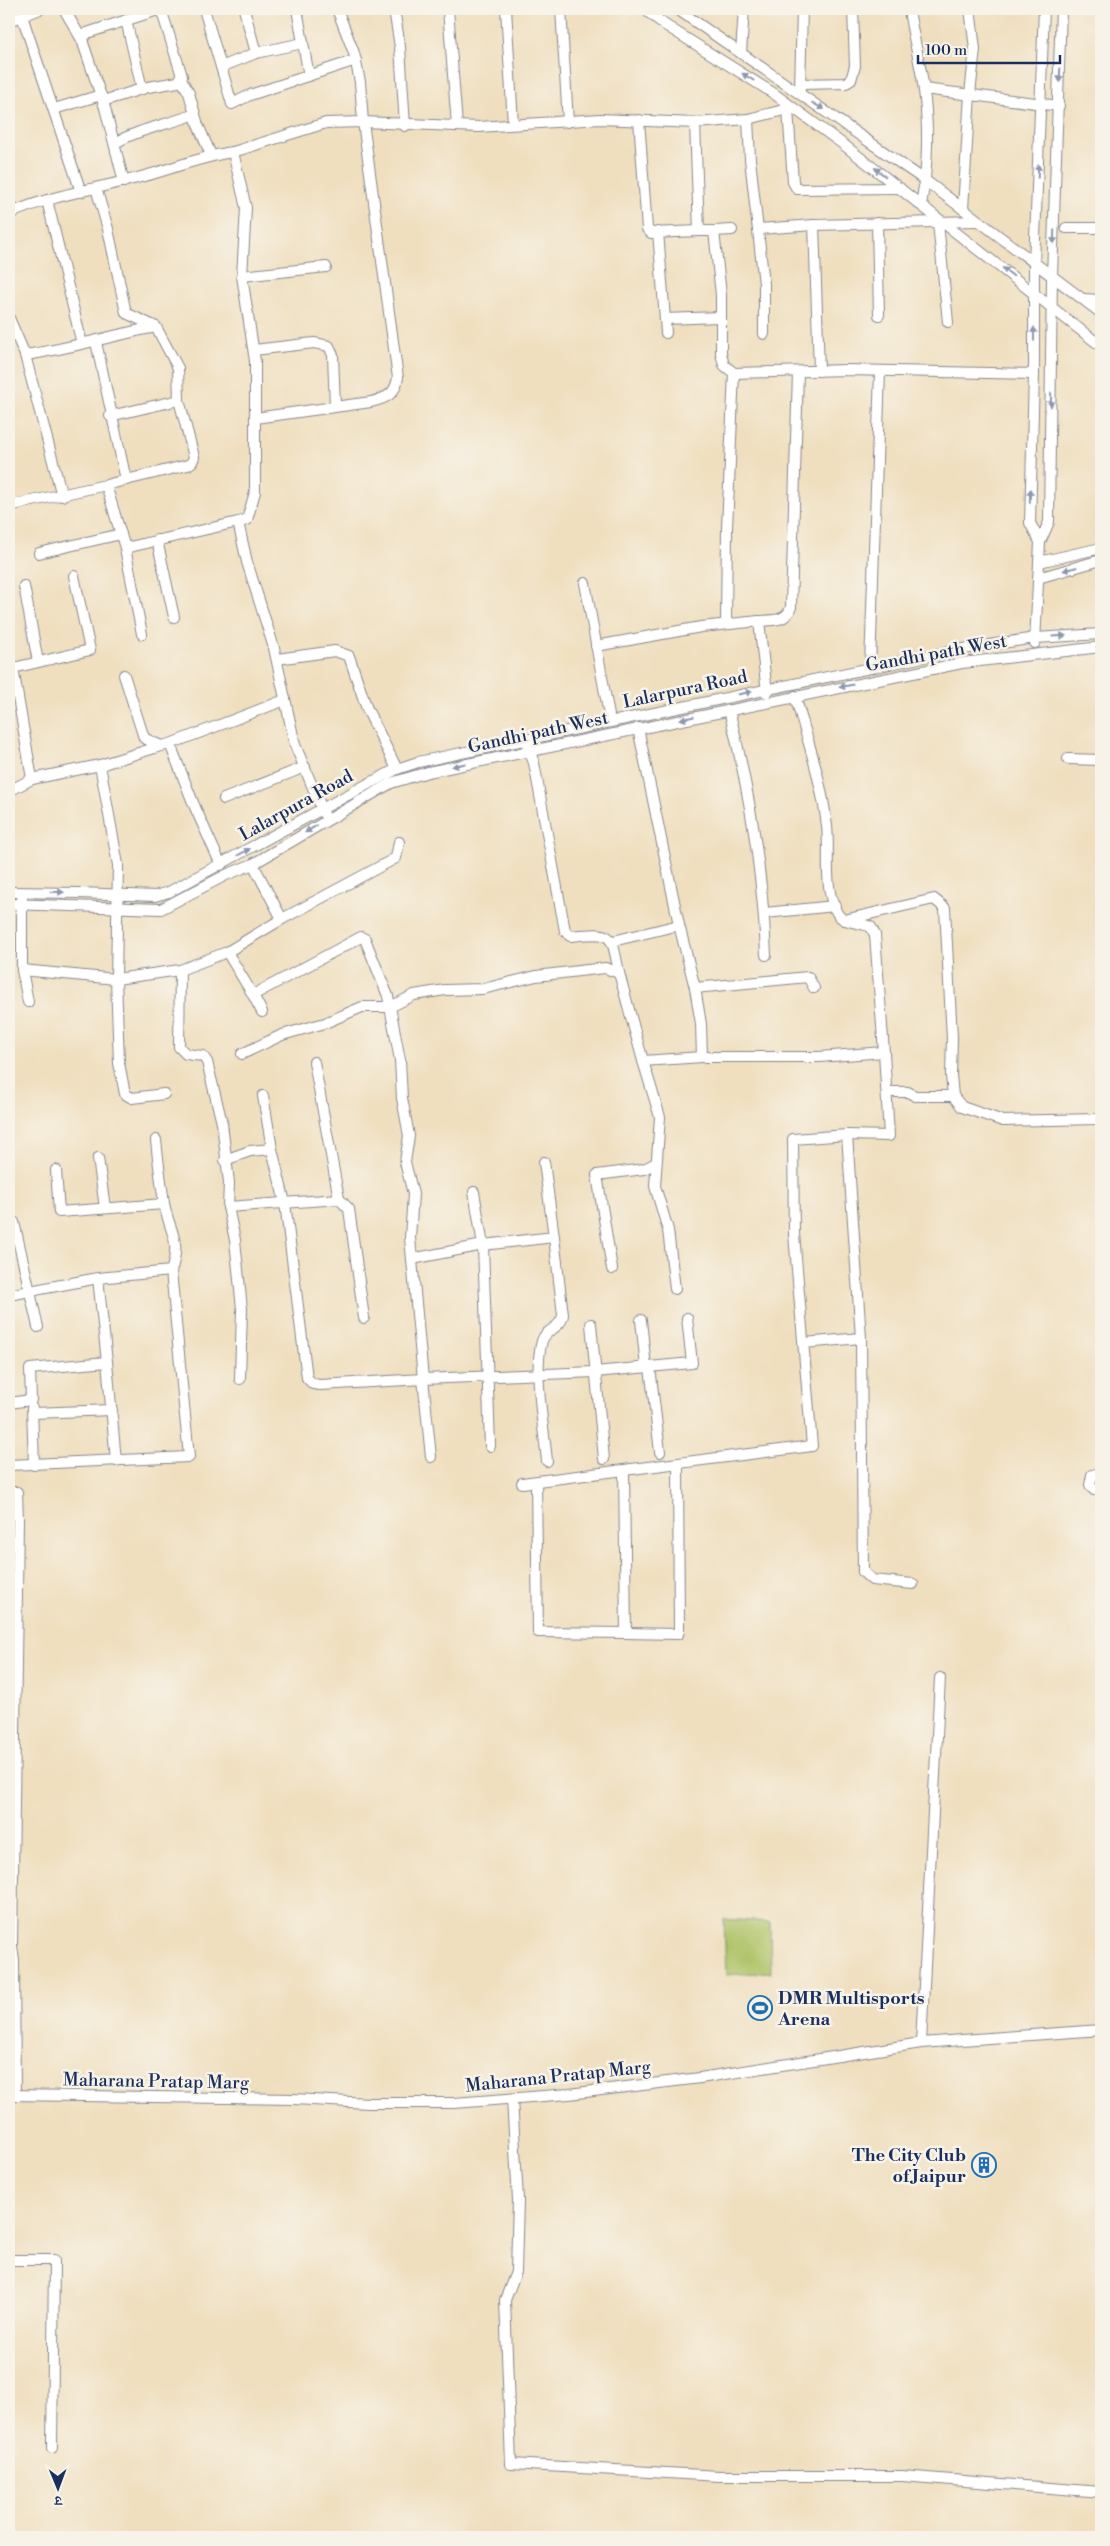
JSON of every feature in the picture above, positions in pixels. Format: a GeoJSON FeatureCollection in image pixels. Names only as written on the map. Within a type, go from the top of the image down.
{"type":"FeatureCollection","features":[{"type":"Feature","properties":{"kind":"street"},"geometry":{"type":"LineString","coordinates":[[9,21],[40,9]]}},
{"type":"Feature","properties":{"kind":"street"},"geometry":{"type":"LineString","coordinates":[[64,9],[82,40],[102,98],[124,182]]}},
{"type":"Feature","properties":{"kind":"street"},"geometry":{"type":"LineString","coordinates":[[54,110],[178,82],[182,76],[161,9],[87,33],[82,40]]}},
{"type":"Feature","properties":{"kind":"street"},"geometry":{"type":"LineString","coordinates":[[204,9],[232,104],[250,96],[356,60]]}},
{"type":"Feature","properties":{"kind":"street"},"geometry":{"type":"LineString","coordinates":[[244,9],[256,53]]}},
{"type":"Feature","properties":{"kind":"street"},"geometry":{"type":"LineString","coordinates":[[297,9],[309,76]]}},
{"type":"Feature","properties":{"kind":"street"},"geometry":{"type":"LineString","coordinates":[[255,418],[371,402],[387,397],[396,388],[398,378],[356,60],[337,9]]}},
{"type":"Feature","properties":{"kind":"street"},"geometry":{"type":"LineString","coordinates":[[394,9],[400,47],[405,126]]}},
{"type":"Feature","properties":{"kind":"street"},"geometry":{"type":"LineString","coordinates":[[448,9],[457,126]]}},
{"type":"Feature","properties":{"kind":"street"},"geometry":{"type":"LineString","coordinates":[[506,9],[513,124]]}},
{"type":"Feature","properties":{"kind":"street"},"geometry":{"type":"LineString","coordinates":[[561,9],[568,122]]}},
{"type":"Feature","properties":{"kind":"street"},"geometry":{"type":"LineString","coordinates":[[644,9],[793,109],[900,188],[942,223],[1034,292],[1101,346]]}},
{"type":"Feature","properties":{"kind":"street"},"geometry":{"type":"LineString","coordinates":[[677,9],[710,30],[799,96],[826,110],[926,181],[1101,313]]}},
{"type":"Feature","properties":{"kind":"street"},"geometry":{"type":"LineString","coordinates":[[741,53],[744,9]]}},
{"type":"Feature","properties":{"kind":"street"},"geometry":{"type":"LineString","coordinates":[[802,9],[801,84],[799,96],[793,109],[793,182],[797,189],[900,188]]}},
{"type":"Feature","properties":{"kind":"street"},"geometry":{"type":"LineString","coordinates":[[801,84],[846,83],[851,80],[855,66],[852,9]]}},
{"type":"Feature","properties":{"kind":"street"},"geometry":{"type":"LineString","coordinates":[[909,9],[924,89],[928,131],[926,181],[921,205]]}},
{"type":"Feature","properties":{"kind":"street"},"geometry":{"type":"LineString","coordinates":[[963,209],[970,94],[976,49],[970,9]]}},
{"type":"Feature","properties":{"kind":"street"},"geometry":{"type":"LineString","coordinates":[[1040,542],[1030,523],[1034,374],[1034,264],[1044,9]]}},
{"type":"Feature","properties":{"kind":"street"},"geometry":{"type":"LineString","coordinates":[[1036,652],[1035,638],[1040,542],[1049,522],[1052,277],[1061,9]]}},
{"type":"Feature","properties":{"kind":"street"},"geometry":{"type":"LineString","coordinates":[[22,16],[81,192]]}},
{"type":"Feature","properties":{"kind":"street"},"geometry":{"type":"LineString","coordinates":[[126,20],[142,89]]}},
{"type":"Feature","properties":{"kind":"street"},"geometry":{"type":"LineString","coordinates":[[221,67],[256,53],[303,43]]}},
{"type":"Feature","properties":{"kind":"street"},"geometry":{"type":"LineString","coordinates":[[180,79],[189,93],[211,155]]}},
{"type":"Feature","properties":{"kind":"street"},"geometry":{"type":"LineString","coordinates":[[924,89],[1059,106]]}},
{"type":"Feature","properties":{"kind":"street"},"geometry":{"type":"LineString","coordinates":[[9,214],[48,200],[180,167],[211,155],[233,152],[326,123],[363,122],[405,126],[457,126],[600,119],[694,123],[748,119],[793,109]]}},
{"type":"Feature","properties":{"kind":"street"},"geometry":{"type":"LineString","coordinates":[[114,142],[138,130],[179,121],[195,114]]}},
{"type":"Feature","properties":{"kind":"street"},"geometry":{"type":"LineString","coordinates":[[748,119],[750,159],[764,284],[764,334]]}},
{"type":"Feature","properties":{"kind":"street"},"geometry":{"type":"LineString","coordinates":[[639,120],[647,229],[651,233],[732,230]]}},
{"type":"Feature","properties":{"kind":"street"},"geometry":{"type":"LineString","coordinates":[[694,123],[699,232]]}},
{"type":"Feature","properties":{"kind":"street"},"geometry":{"type":"LineString","coordinates":[[125,548],[246,520],[255,492],[254,350],[242,276],[246,208],[233,152]]}},
{"type":"Feature","properties":{"kind":"street"},"geometry":{"type":"LineString","coordinates":[[9,506],[62,496],[126,480],[192,462],[194,457],[180,400],[178,368],[156,326],[126,313],[108,229],[96,188]]}},
{"type":"Feature","properties":{"kind":"street"},"geometry":{"type":"LineString","coordinates":[[48,200],[82,344]]}},
{"type":"Feature","properties":{"kind":"street"},"geometry":{"type":"LineString","coordinates":[[759,229],[814,225],[978,221]]}},
{"type":"Feature","properties":{"kind":"street"},"geometry":{"type":"LineString","coordinates":[[877,223],[879,315]]}},
{"type":"Feature","properties":{"kind":"street"},"geometry":{"type":"LineString","coordinates":[[942,223],[948,322]]}},
{"type":"Feature","properties":{"kind":"street"},"geometry":{"type":"LineString","coordinates":[[814,225],[819,371]]}},
{"type":"Feature","properties":{"kind":"street"},"geometry":{"type":"LineString","coordinates":[[1066,228],[1101,228]]}},
{"type":"Feature","properties":{"kind":"street"},"geometry":{"type":"LineString","coordinates":[[714,231],[721,295],[721,354],[724,365],[734,373],[880,371],[1034,374]]}},
{"type":"Feature","properties":{"kind":"street"},"geometry":{"type":"LineString","coordinates":[[658,232],[666,333]]}},
{"type":"Feature","properties":{"kind":"street"},"geometry":{"type":"LineString","coordinates":[[242,276],[326,267]]}},
{"type":"Feature","properties":{"kind":"street"},"geometry":{"type":"LineString","coordinates":[[1082,298],[1101,300]]}},
{"type":"Feature","properties":{"kind":"street"},"geometry":{"type":"LineString","coordinates":[[665,319],[720,317]]}},
{"type":"Feature","properties":{"kind":"street"},"geometry":{"type":"LineString","coordinates":[[9,318],[25,355],[62,496]]}},
{"type":"Feature","properties":{"kind":"street"},"geometry":{"type":"LineString","coordinates":[[25,355],[58,351],[96,342],[117,334],[156,326]]}},
{"type":"Feature","properties":{"kind":"street"},"geometry":{"type":"LineString","coordinates":[[96,342],[110,416],[126,480]]}},
{"type":"Feature","properties":{"kind":"street"},"geometry":{"type":"LineString","coordinates":[[254,350],[314,343],[329,346],[334,366],[335,406]]}},
{"type":"Feature","properties":{"kind":"street"},"geometry":{"type":"LineString","coordinates":[[870,668],[880,371]]}},
{"type":"Feature","properties":{"kind":"street"},"geometry":{"type":"LineString","coordinates":[[596,646],[726,623],[785,618],[789,614],[791,607],[798,372]]}},
{"type":"Feature","properties":{"kind":"street"},"geometry":{"type":"LineString","coordinates":[[726,623],[727,528],[734,373]]}},
{"type":"Feature","properties":{"kind":"street"},"geometry":{"type":"LineString","coordinates":[[110,416],[180,400]]}},
{"type":"Feature","properties":{"kind":"street"},"geometry":{"type":"LineString","coordinates":[[106,485],[125,548],[142,634]]}},
{"type":"Feature","properties":{"kind":"street"},"geometry":{"type":"LineString","coordinates":[[238,522],[247,562],[276,659],[295,745],[326,819]]}},
{"type":"Feature","properties":{"kind":"street"},"geometry":{"type":"LineString","coordinates":[[39,554],[121,534]]}},
{"type":"Feature","properties":{"kind":"street"},"geometry":{"type":"LineString","coordinates":[[157,540],[174,617]]}},
{"type":"Feature","properties":{"kind":"street"},"geometry":{"type":"LineString","coordinates":[[1039,562],[1101,548]]}},
{"type":"Feature","properties":{"kind":"street"},"geometry":{"type":"LineString","coordinates":[[1038,578],[1101,560]]}},
{"type":"Feature","properties":{"kind":"street"},"geometry":{"type":"LineString","coordinates":[[32,779],[11,668],[90,650],[74,576]]}},
{"type":"Feature","properties":{"kind":"street"},"geometry":{"type":"LineString","coordinates":[[585,583],[610,721]]}},
{"type":"Feature","properties":{"kind":"street"},"geometry":{"type":"LineString","coordinates":[[24,586],[38,662]]}},
{"type":"Feature","properties":{"kind":"street"},"geometry":{"type":"LineString","coordinates":[[758,621],[769,701]]}},
{"type":"Feature","properties":{"kind":"street","name":"Lalarpura Road"},"geometry":{"type":"LineString","coordinates":[[9,892],[79,892],[117,896],[155,896],[169,892],[397,769],[418,762],[766,688],[957,650],[1035,638],[1101,634]]}},
{"type":"Feature","properties":{"kind":"street","name":"Gandhi path West"},"geometry":{"type":"LineString","coordinates":[[9,904],[161,909],[226,875],[253,864],[326,819],[391,783],[428,772],[962,663],[1036,652],[1101,646]]}},
{"type":"Feature","properties":{"kind":"street"},"geometry":{"type":"LineString","coordinates":[[276,659],[335,651],[349,656],[367,709],[397,769]]}},
{"type":"Feature","properties":{"kind":"street"},"geometry":{"type":"LineString","coordinates":[[124,675],[144,738],[166,745],[221,864]]}},
{"type":"Feature","properties":{"kind":"street"},"geometry":{"type":"LineString","coordinates":[[522,1483],[812,1446],[794,1234],[793,1139],[847,1135],[889,1136],[875,935],[871,927],[865,923],[844,920],[837,914],[830,893],[827,825],[812,754],[794,696]]}},
{"type":"Feature","properties":{"kind":"street"},"geometry":{"type":"LineString","coordinates":[[9,791],[32,779],[100,765],[166,745],[285,700]]}},
{"type":"Feature","properties":{"kind":"street"},"geometry":{"type":"LineString","coordinates":[[729,710],[744,769],[765,913],[766,955]]}},
{"type":"Feature","properties":{"kind":"street"},"geometry":{"type":"LineString","coordinates":[[638,728],[679,925],[695,988],[701,1024],[702,1057]]}},
{"type":"Feature","properties":{"kind":"street"},"geometry":{"type":"LineString","coordinates":[[525,739],[530,750],[565,931],[570,936],[601,933],[613,941],[619,973],[660,1117],[655,1186],[668,1230],[675,1289]]}},
{"type":"Feature","properties":{"kind":"street"},"geometry":{"type":"LineString","coordinates":[[1068,759],[1101,760]]}},
{"type":"Feature","properties":{"kind":"street"},"geometry":{"type":"LineString","coordinates":[[100,765],[118,865],[116,980],[119,1063],[126,1094],[132,1098],[164,1094]]}},
{"type":"Feature","properties":{"kind":"street"},"geometry":{"type":"LineString","coordinates":[[224,798],[305,767]]}},
{"type":"Feature","properties":{"kind":"street"},"geometry":{"type":"LineString","coordinates":[[22,970],[116,980],[180,970],[228,952],[282,919],[396,858],[399,842]]}},
{"type":"Feature","properties":{"kind":"street"},"geometry":{"type":"LineString","coordinates":[[253,864],[282,919]]}},
{"type":"Feature","properties":{"kind":"street"},"geometry":{"type":"LineString","coordinates":[[22,892],[22,970],[28,1002]]}},
{"type":"Feature","properties":{"kind":"street"},"geometry":{"type":"LineString","coordinates":[[844,920],[934,899],[945,908],[952,1038],[951,1075],[954,1096],[962,1107],[1003,1121],[1101,1119]]}},
{"type":"Feature","properties":{"kind":"street"},"geometry":{"type":"LineString","coordinates":[[765,913],[835,906]]}},
{"type":"Feature","properties":{"kind":"street"},"geometry":{"type":"LineString","coordinates":[[613,941],[679,925]]}},
{"type":"Feature","properties":{"kind":"street"},"geometry":{"type":"LineString","coordinates":[[253,995],[361,937],[365,939],[379,969],[390,1007],[400,1060],[402,1098],[409,1136],[405,1162],[413,1194],[410,1238],[431,1457]]}},
{"type":"Feature","properties":{"kind":"street"},"geometry":{"type":"LineString","coordinates":[[228,952],[262,1012]]}},
{"type":"Feature","properties":{"kind":"street"},"geometry":{"type":"LineString","coordinates":[[242,1054],[282,1035],[325,1023],[362,1007],[390,1007],[414,995],[445,990],[483,989],[536,976],[605,968],[619,973]]}},
{"type":"Feature","properties":{"kind":"street"},"geometry":{"type":"LineString","coordinates":[[180,970],[179,1047],[186,1054],[203,1056],[207,1062],[222,1123],[228,1183],[228,1207],[235,1240],[242,1308],[240,1379]]}},
{"type":"Feature","properties":{"kind":"street"},"geometry":{"type":"LineString","coordinates":[[695,988],[808,977],[814,988]]}},
{"type":"Feature","properties":{"kind":"street"},"geometry":{"type":"LineString","coordinates":[[643,1061],[702,1057],[819,1057],[884,1052]]}},
{"type":"Feature","properties":{"kind":"street"},"geometry":{"type":"LineString","coordinates":[[314,1062],[339,1199],[349,1209],[364,1318]]}},
{"type":"Feature","properties":{"kind":"street"},"geometry":{"type":"LineString","coordinates":[[887,1092],[908,1092],[915,1096],[954,1096]]}},
{"type":"Feature","properties":{"kind":"street"},"geometry":{"type":"LineString","coordinates":[[263,1096],[272,1149],[285,1203],[307,1378],[310,1382],[320,1386],[423,1379],[539,1376],[692,1363],[687,1318]]}},
{"type":"Feature","properties":{"kind":"street"},"geometry":{"type":"LineString","coordinates":[[847,1135],[861,1338],[863,1572],[872,1580],[913,1584]]}},
{"type":"Feature","properties":{"kind":"street"},"geometry":{"type":"LineString","coordinates":[[9,1465],[189,1457],[171,1271],[176,1255],[174,1234],[164,1204],[156,1140]]}},
{"type":"Feature","properties":{"kind":"street"},"geometry":{"type":"LineString","coordinates":[[225,1160],[250,1151],[272,1149]]}},
{"type":"Feature","properties":{"kind":"street"},"geometry":{"type":"LineString","coordinates":[[98,1158],[105,1208]]}},
{"type":"Feature","properties":{"kind":"street"},"geometry":{"type":"LineString","coordinates":[[544,1162],[563,1315],[559,1324],[544,1336],[542,1341],[539,1376],[547,1461]]}},
{"type":"Feature","properties":{"kind":"street"},"geometry":{"type":"LineString","coordinates":[[612,1269],[598,1175],[644,1169],[656,1163]]}},
{"type":"Feature","properties":{"kind":"street"},"geometry":{"type":"LineString","coordinates":[[56,1170],[60,1212],[164,1204]]}},
{"type":"Feature","properties":{"kind":"street"},"geometry":{"type":"LineString","coordinates":[[474,1192],[483,1245],[490,1446]]}},
{"type":"Feature","properties":{"kind":"street"},"geometry":{"type":"LineString","coordinates":[[228,1207],[339,1199]]}},
{"type":"Feature","properties":{"kind":"street"},"geometry":{"type":"LineString","coordinates":[[14,1222],[38,1326]]}},
{"type":"Feature","properties":{"kind":"street"},"geometry":{"type":"LineString","coordinates":[[412,1259],[483,1245],[554,1237]]}},
{"type":"Feature","properties":{"kind":"street"},"geometry":{"type":"LineString","coordinates":[[9,1295],[98,1278],[171,1271]]}},
{"type":"Feature","properties":{"kind":"street"},"geometry":{"type":"LineString","coordinates":[[98,1278],[116,1461]]}},
{"type":"Feature","properties":{"kind":"street"},"geometry":{"type":"LineString","coordinates":[[641,1320],[660,1452]]}},
{"type":"Feature","properties":{"kind":"street"},"geometry":{"type":"LineString","coordinates":[[591,1324],[604,1458]]}},
{"type":"Feature","properties":{"kind":"street"},"geometry":{"type":"LineString","coordinates":[[804,1343],[861,1338]]}},
{"type":"Feature","properties":{"kind":"street"},"geometry":{"type":"LineString","coordinates":[[34,1465],[30,1369],[107,1362]]}},
{"type":"Feature","properties":{"kind":"street"},"geometry":{"type":"LineString","coordinates":[[9,1402],[31,1400]]}},
{"type":"Feature","properties":{"kind":"street"},"geometry":{"type":"LineString","coordinates":[[33,1413],[112,1410]]}},
{"type":"Feature","properties":{"kind":"street"},"geometry":{"type":"LineString","coordinates":[[536,1482],[538,1632],[678,1634],[678,1464]]}},
{"type":"Feature","properties":{"kind":"street"},"geometry":{"type":"LineString","coordinates":[[624,1470],[626,1633]]}},
{"type":"Feature","properties":{"kind":"street"},"geometry":{"type":"LineString","coordinates":[[1101,1473],[1092,1475],[1090,1485],[1092,1489],[1101,1490]]}},
{"type":"Feature","properties":{"kind":"street"},"geometry":{"type":"LineString","coordinates":[[9,1492],[17,1492],[13,1536],[12,1619],[10,1946],[14,1960],[11,2097]]}},
{"type":"Feature","properties":{"kind":"street"},"geometry":{"type":"LineString","coordinates":[[921,2043],[940,1678]]}},
{"type":"Feature","properties":{"kind":"street","name":"Maharana Pratap Marg"},"geometry":{"type":"LineString","coordinates":[[11,2097],[293,2099],[369,2103],[454,2103],[512,2099],[700,2078],[921,2043],[1101,2030]]}},
{"type":"Feature","properties":{"kind":"street"},"geometry":{"type":"LineString","coordinates":[[512,2099],[518,2200],[516,2272],[506,2300],[511,2464],[718,2476],[902,2476],[1101,2492]]}},
{"type":"Feature","properties":{"kind":"street"},"geometry":{"type":"LineString","coordinates":[[9,2260],[54,2260],[52,2448]]}},
{"type":"Feature","properties":{"kind":"green space"},"geometry":{"type":"Polygon","coordinates":[[[724,1919],[770,1922],[771,1972],[726,1975],[724,1919]]]}},
{"type":"Feature","properties":{"kind":"place","name":"DMR Multisports Arena"},"geometry":{"type":"Point","coordinates":[760,2008]}},
{"type":"Feature","properties":{"kind":"place","name":"The City Club of Jaipur"},"geometry":{"type":"Point","coordinates":[984,2165]}}]}
